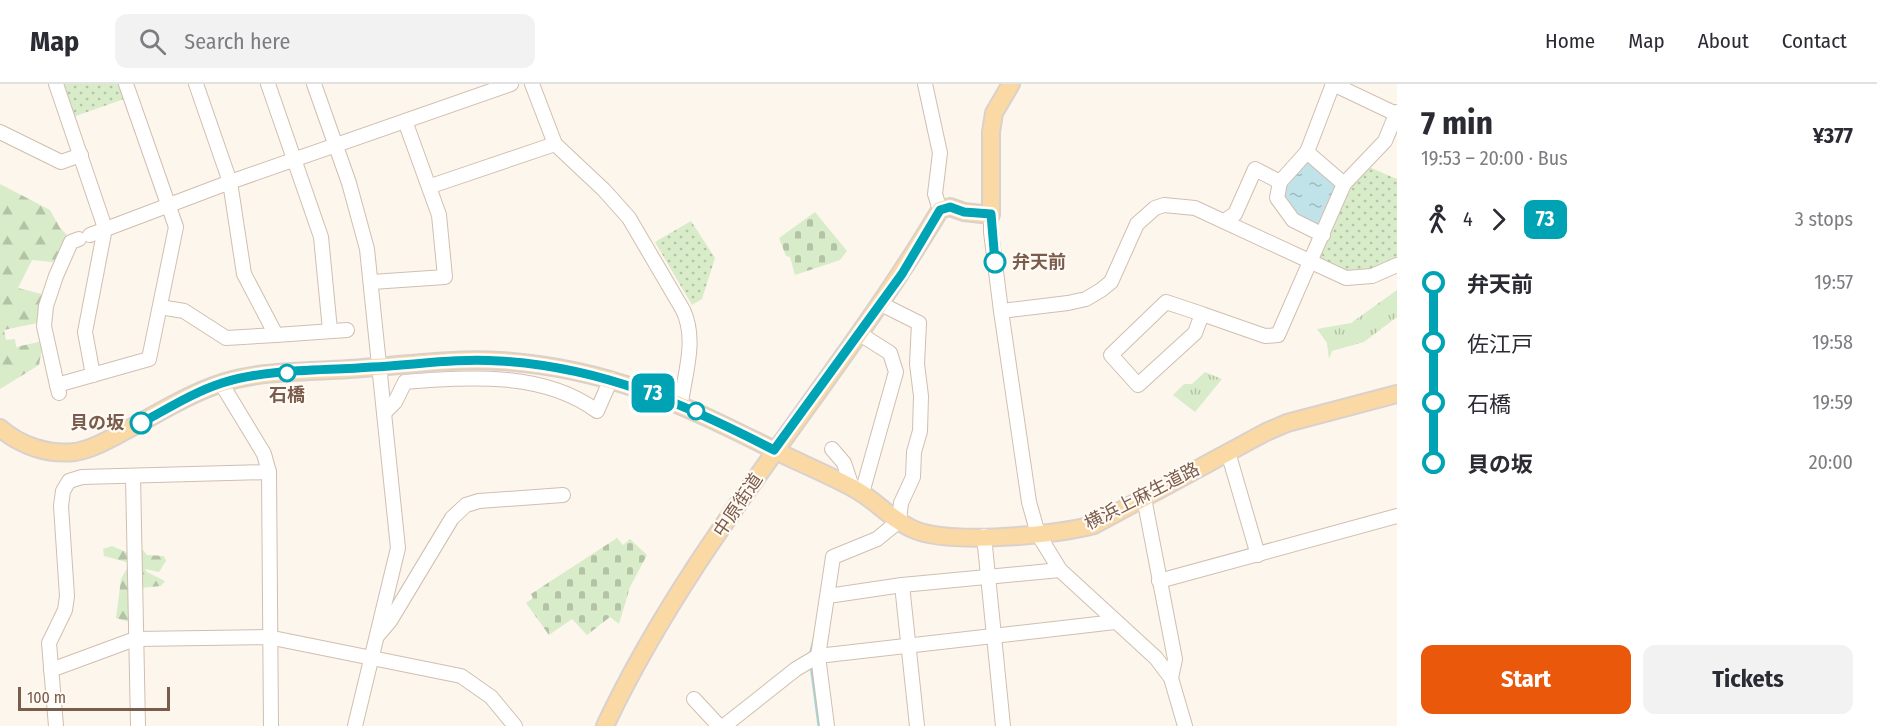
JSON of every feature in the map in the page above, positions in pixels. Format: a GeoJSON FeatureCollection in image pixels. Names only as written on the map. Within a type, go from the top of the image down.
{"type":"FeatureCollection","features":[{"type":"Feature","properties":{"kind":"main road"},"geometry":{"type":"LineString","coordinates":[[940,210],[950,207],[964,212],[991,214],[991,132],[994,113],[1011,84]]}},
{"type":"Feature","properties":{"kind":"main road","name":"中原街道"},"geometry":{"type":"LineString","coordinates":[[605,726],[643,655],[686,583],[774,450],[882,304],[940,210]]}},
{"type":"Feature","properties":{"kind":"main road","name":"横浜上麻生道路"},"geometry":{"type":"LineString","coordinates":[[0,428],[22,443],[46,452],[76,452],[100,444],[221,383],[278,374],[498,361],[611,379],[681,404],[857,490],[899,521],[930,534],[984,536],[1038,534],[1094,525],[1228,452],[1287,423],[1397,394]]}},
{"type":"Feature","properties":{"kind":"street"},"geometry":{"type":"LineString","coordinates":[[56,84],[105,228],[85,332],[93,375]]}},
{"type":"Feature","properties":{"kind":"street"},"geometry":{"type":"LineString","coordinates":[[126,84],[169,205],[176,227],[149,359],[93,375],[58,389],[44,326],[46,306],[71,242],[105,228],[169,205],[294,159],[511,84]]}},
{"type":"Feature","properties":{"kind":"street"},"geometry":{"type":"LineString","coordinates":[[196,84],[230,182],[244,274],[276,335]]}},
{"type":"Feature","properties":{"kind":"street"},"geometry":{"type":"LineString","coordinates":[[268,84],[321,237],[330,330]]}},
{"type":"Feature","properties":{"kind":"street"},"geometry":{"type":"LineString","coordinates":[[314,84],[362,223],[372,282],[372,328],[380,367],[398,548],[355,726]]}},
{"type":"Feature","properties":{"kind":"street"},"geometry":{"type":"LineString","coordinates":[[532,84],[555,144],[604,190],[629,218],[683,310],[691,337],[681,404]]}},
{"type":"Feature","properties":{"kind":"street"},"geometry":{"type":"LineString","coordinates":[[925,84],[940,153],[935,194],[940,210]]}},
{"type":"Feature","properties":{"kind":"street"},"geometry":{"type":"LineString","coordinates":[[1202,314],[1195,333],[1138,386],[1111,355],[1166,302],[1202,314],[1265,336],[1278,335],[1323,235],[1344,184],[1391,143],[1397,113],[1333,84],[1307,152],[1280,182],[1277,189],[1279,205],[1293,220],[1323,235]]}},
{"type":"Feature","properties":{"kind":"street"},"geometry":{"type":"LineString","coordinates":[[372,282],[445,277],[439,215],[431,186],[405,121]]}},
{"type":"Feature","properties":{"kind":"street"},"geometry":{"type":"LineString","coordinates":[[0,132],[61,162],[81,155]]}},
{"type":"Feature","properties":{"kind":"street"},"geometry":{"type":"LineString","coordinates":[[431,186],[555,144]]}},
{"type":"Feature","properties":{"kind":"street"},"geometry":{"type":"LineString","coordinates":[[1307,152],[1344,184]]}},
{"type":"Feature","properties":{"kind":"street"},"geometry":{"type":"LineString","coordinates":[[1224,221],[1235,214],[1255,169],[1280,182]]}},
{"type":"Feature","properties":{"kind":"street"},"geometry":{"type":"LineString","coordinates":[[1001,311],[1068,303],[1086,299],[1101,290],[1111,282],[1137,224],[1155,208],[1179,204],[1195,208],[1346,278],[1359,279],[1397,266]]}},
{"type":"Feature","properties":{"kind":"street"},"geometry":{"type":"LineString","coordinates":[[991,214],[990,232],[1029,502],[1038,534],[1060,570],[1155,658],[1171,678],[1185,726]]}},
{"type":"Feature","properties":{"kind":"street"},"geometry":{"type":"LineString","coordinates":[[827,726],[818,656],[833,557],[877,539],[899,521],[901,503],[913,477],[914,452],[920,431],[921,396],[917,363],[920,323],[882,304]]}},
{"type":"Feature","properties":{"kind":"street"},"geometry":{"type":"LineString","coordinates":[[160,307],[184,311],[226,338],[347,330]]}},
{"type":"Feature","properties":{"kind":"street"},"geometry":{"type":"LineString","coordinates":[[857,490],[896,372],[890,353],[860,334]]}},
{"type":"Feature","properties":{"kind":"street"},"geometry":{"type":"LineString","coordinates":[[384,413],[395,402],[405,382],[462,378],[493,378],[545,388],[571,396],[597,411],[611,379]]}},
{"type":"Feature","properties":{"kind":"street"},"geometry":{"type":"LineString","coordinates":[[221,383],[264,454],[269,472],[268,637],[271,726]]}},
{"type":"Feature","properties":{"kind":"street"},"geometry":{"type":"LineString","coordinates":[[832,448],[844,463],[857,490]]}},
{"type":"Feature","properties":{"kind":"street"},"geometry":{"type":"LineString","coordinates":[[1228,452],[1258,555]]}},
{"type":"Feature","properties":{"kind":"street"},"geometry":{"type":"LineString","coordinates":[[56,726],[49,643],[65,610],[67,596],[61,506],[63,491],[69,481],[82,477],[269,472]]}},
{"type":"Feature","properties":{"kind":"street"},"geometry":{"type":"LineString","coordinates":[[133,476],[138,726]]}},
{"type":"Feature","properties":{"kind":"street"},"geometry":{"type":"LineString","coordinates":[[375,639],[390,621],[452,518],[466,505],[479,501],[563,495]]}},
{"type":"Feature","properties":{"kind":"street"},"geometry":{"type":"LineString","coordinates":[[1144,498],[1175,659],[1171,678]]}},
{"type":"Feature","properties":{"kind":"street"},"geometry":{"type":"LineString","coordinates":[[1159,581],[1397,516]]}},
{"type":"Feature","properties":{"kind":"street"},"geometry":{"type":"LineString","coordinates":[[984,536],[1003,726]]}},
{"type":"Feature","properties":{"kind":"street"},"geometry":{"type":"LineString","coordinates":[[828,596],[902,585],[1060,570]]}},
{"type":"Feature","properties":{"kind":"street"},"geometry":{"type":"LineString","coordinates":[[902,585],[916,726]]}},
{"type":"Feature","properties":{"kind":"street"},"geometry":{"type":"LineString","coordinates":[[724,726],[796,669],[818,656],[1115,622]]}},
{"type":"Feature","properties":{"kind":"street"},"geometry":{"type":"LineString","coordinates":[[51,670],[135,639],[268,637],[461,676],[491,697],[515,726]]}},
{"type":"Feature","properties":{"kind":"street"},"geometry":{"type":"LineString","coordinates":[[694,699],[719,726]]}},
{"type":"Feature","properties":{"kind":"green space"},"geometry":{"type":"Polygon","coordinates":[[[62,84],[119,84],[124,99],[73,117],[62,84]]]}},
{"type":"Feature","properties":{"kind":"green space"},"geometry":{"type":"Polygon","coordinates":[[[1369,167],[1397,179],[1397,261],[1373,271],[1348,272],[1316,258],[1353,185],[1369,167]]]}},
{"type":"Feature","properties":{"kind":"green space"},"geometry":{"type":"Polygon","coordinates":[[[0,184],[50,210],[60,228],[67,235],[59,259],[52,262],[32,260],[18,288],[46,295],[42,322],[4,330],[6,340],[15,339],[16,347],[43,341],[39,365],[0,389],[0,184]]]}},
{"type":"Feature","properties":{"kind":"green space"},"geometry":{"type":"Polygon","coordinates":[[[815,212],[847,251],[840,260],[795,275],[790,257],[786,256],[779,238],[815,212]]]}},
{"type":"Feature","properties":{"kind":"green space"},"geometry":{"type":"Polygon","coordinates":[[[691,221],[715,258],[702,299],[692,305],[655,242],[691,221]]]}},
{"type":"Feature","properties":{"kind":"green space"},"geometry":{"type":"Polygon","coordinates":[[[1397,290],[1397,317],[1364,342],[1332,351],[1329,359],[1327,343],[1317,329],[1351,323],[1397,290]]]}},
{"type":"Feature","properties":{"kind":"green space"},"geometry":{"type":"Polygon","coordinates":[[[1205,372],[1222,379],[1195,412],[1173,395],[1184,384],[1192,384],[1205,372]]]}},
{"type":"Feature","properties":{"kind":"green space"},"geometry":{"type":"Polygon","coordinates":[[[617,538],[623,545],[630,539],[647,555],[630,587],[619,624],[610,617],[587,635],[572,619],[549,635],[526,603],[533,598],[531,594],[617,538]]]}},
{"type":"Feature","properties":{"kind":"green space"},"geometry":{"type":"Polygon","coordinates":[[[139,545],[147,555],[164,556],[166,561],[159,572],[145,569],[165,581],[161,586],[139,588],[130,622],[116,618],[121,579],[130,563],[104,556],[103,549],[112,546],[131,554],[139,545]]]}},
{"type":"Feature","properties":{"kind":"water"},"geometry":{"type":"Polygon","coordinates":[[[1308,159],[1340,184],[1321,226],[1296,218],[1282,201],[1284,186],[1308,159]]]}},
{"type":"Feature","properties":{"kind":"waterway"},"geometry":{"type":"LineString","coordinates":[[810,655],[815,636]]}},
{"type":"Feature","properties":{"kind":"waterway"},"geometry":{"type":"LineString","coordinates":[[811,665],[819,726]]}},
{"type":"Feature","properties":{"kind":"bus line","name":"73"},"geometry":{"type":"LineString","coordinates":[[141,423],[200,392],[233,380],[298,372],[498,361],[593,374],[643,389],[724,424],[774,450],[882,304],[940,210],[950,207],[964,212],[991,214],[990,232],[995,262]]}},
{"type":"Feature","properties":{"kind":"place","name":"弁天前"},"geometry":{"type":"Point","coordinates":[995,262]}},
{"type":"Feature","properties":{"kind":"place","name":"石橋"},"geometry":{"type":"Point","coordinates":[287,373]}},
{"type":"Feature","properties":{"kind":"place","name":"貝の坂"},"geometry":{"type":"Point","coordinates":[141,423]}}]}
